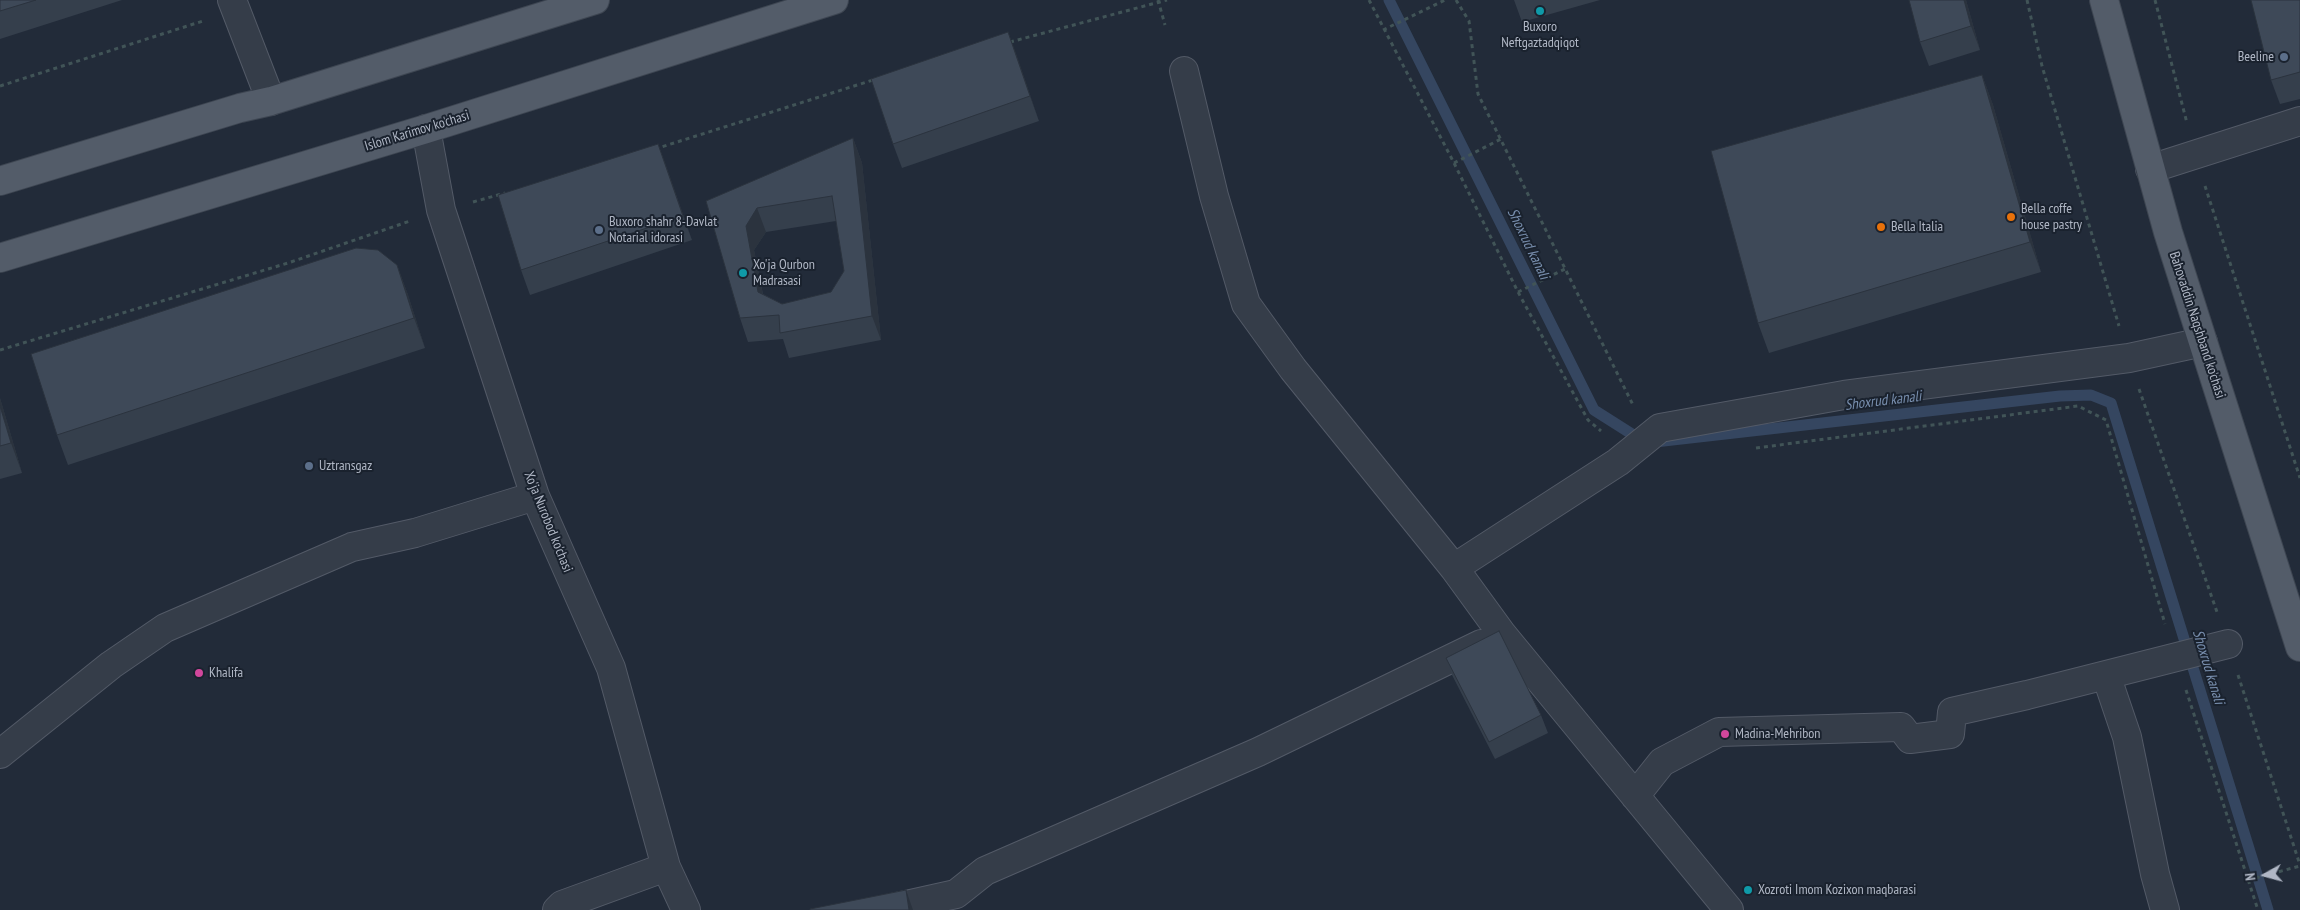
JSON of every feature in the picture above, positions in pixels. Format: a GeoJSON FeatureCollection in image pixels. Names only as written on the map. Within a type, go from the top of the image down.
{"type":"FeatureCollection","features":[{"type":"Feature","properties":{"kind":"main road"},"geometry":{"type":"LineString","coordinates":[[0,181],[240,108],[271,101],[595,0]]}},
{"type":"Feature","properties":{"kind":"main road","name":"Islom Karimov ko'chasi"},"geometry":{"type":"LineString","coordinates":[[0,258],[426,128],[834,0]]}},
{"type":"Feature","properties":{"kind":"main road","name":"Bahovaddin Naqshband ko'chasi"},"geometry":{"type":"LineString","coordinates":[[2104,0],[2150,169],[2300,647]]}},
{"type":"Feature","properties":{"kind":"street"},"geometry":{"type":"LineString","coordinates":[[234,6],[271,101]]}},
{"type":"Feature","properties":{"kind":"street"},"geometry":{"type":"LineString","coordinates":[[1184,71],[1214,196],[1246,304],[1293,369],[1454,568],[1502,634],[1729,910]]}},
{"type":"Feature","properties":{"kind":"street"},"geometry":{"type":"LineString","coordinates":[[2150,169],[2300,121]]}},
{"type":"Feature","properties":{"kind":"street","name":"Xo'ja Nurobod ko'chasi"},"geometry":{"type":"LineString","coordinates":[[426,128],[441,210],[535,496],[611,668],[666,867],[686,910]]}},
{"type":"Feature","properties":{"kind":"street"},"geometry":{"type":"LineString","coordinates":[[1454,568],[1639,445],[1660,428],[1844,395],[2129,358],[2203,342]]}},
{"type":"Feature","properties":{"kind":"street"},"geometry":{"type":"LineString","coordinates":[[0,754],[111,665],[165,628],[352,547],[414,533],[535,496]]}},
{"type":"Feature","properties":{"kind":"street"},"geometry":{"type":"LineString","coordinates":[[884,910],[956,894],[985,871],[1258,752],[1502,634]]}},
{"type":"Feature","properties":{"kind":"street"},"geometry":{"type":"LineString","coordinates":[[1635,796],[1662,762],[1719,732],[1901,727],[1910,739],[1950,734],[1952,712],[2106,676],[2228,644]]}},
{"type":"Feature","properties":{"kind":"street"},"geometry":{"type":"LineString","coordinates":[[2106,676],[2127,737],[2155,874],[2165,910]]}},
{"type":"Feature","properties":{"kind":"street"},"geometry":{"type":"LineString","coordinates":[[557,910],[562,905],[666,867]]}},
{"type":"Feature","properties":{"kind":"path"},"geometry":{"type":"LineString","coordinates":[[1003,44],[1167,0]]}},
{"type":"Feature","properties":{"kind":"path"},"geometry":{"type":"LineString","coordinates":[[1369,0],[1454,163],[1518,292],[1588,420],[1639,445]]}},
{"type":"Feature","properties":{"kind":"path"},"geometry":{"type":"LineString","coordinates":[[1383,30],[1445,0]]}},
{"type":"Feature","properties":{"kind":"path"},"geometry":{"type":"LineString","coordinates":[[1456,0],[1469,21],[1478,94],[1565,269],[1639,445]]}},
{"type":"Feature","properties":{"kind":"path"},"geometry":{"type":"LineString","coordinates":[[2155,0],[2195,156],[2300,478]]}},
{"type":"Feature","properties":{"kind":"path"},"geometry":{"type":"LineString","coordinates":[[1158,1],[1165,25]]}},
{"type":"Feature","properties":{"kind":"path"},"geometry":{"type":"LineString","coordinates":[[0,86],[234,6]]}},
{"type":"Feature","properties":{"kind":"path"},"geometry":{"type":"LineString","coordinates":[[652,150],[880,78]]}},
{"type":"Feature","properties":{"kind":"path"},"geometry":{"type":"LineString","coordinates":[[1454,163],[1501,139]]}},
{"type":"Feature","properties":{"kind":"path"},"geometry":{"type":"LineString","coordinates":[[0,350],[288,263],[441,210],[509,192]]}},
{"type":"Feature","properties":{"kind":"path"},"geometry":{"type":"LineString","coordinates":[[1518,292],[1565,269]]}},
{"type":"Feature","properties":{"kind":"path"},"geometry":{"type":"LineString","coordinates":[[2078,400],[2078,406]]}},
{"type":"Feature","properties":{"kind":"path"},"geometry":{"type":"LineString","coordinates":[[1749,449],[2078,406],[2106,420],[2184,656],[2258,910]]}},
{"type":"Feature","properties":{"kind":"path"},"geometry":{"type":"LineString","coordinates":[[1956,414],[1957,422]]}},
{"type":"Feature","properties":{"kind":"path"},"geometry":{"type":"LineString","coordinates":[[2228,644],[2300,865],[2248,880]]}},
{"type":"Feature","properties":{"kind":"building"},"geometry":{"type":"Polygon","coordinates":[[[0,0],[36,0],[0,11],[0,0]]]}},
{"type":"Feature","properties":{"kind":"building"},"geometry":{"type":"Polygon","coordinates":[[[1909,0],[1964,0],[1971,26],[1920,42],[1909,0]]]}},
{"type":"Feature","properties":{"kind":"building","name":"Beeline"},"geometry":{"type":"Polygon","coordinates":[[[2251,0],[2300,0],[2300,72],[2271,80],[2251,0]]]}},
{"type":"Feature","properties":{"kind":"building"},"geometry":{"type":"Polygon","coordinates":[[[1008,32],[1030,96],[893,144],[871,79],[1008,32]]]}},
{"type":"Feature","properties":{"kind":"building","name":"Bella Italia"},"geometry":{"type":"Polygon","coordinates":[[[1982,75],[2030,242],[1758,323],[1711,151],[1982,75]]]}},
{"type":"Feature","properties":{"kind":"building"},"geometry":{"type":"Polygon","coordinates":[[[853,138],[872,316],[780,333],[779,315],[740,318],[706,201],[853,138]],[[832,196],[757,208],[746,226],[758,292],[782,304],[831,292],[844,271],[832,196]]]}},
{"type":"Feature","properties":{"kind":"building","name":"Buxoro shahr 8-Davlat Notarial idorasi"},"geometry":{"type":"Polygon","coordinates":[[[658,144],[683,216],[521,270],[498,195],[658,144]]]}},
{"type":"Feature","properties":{"kind":"building"},"geometry":{"type":"Polygon","coordinates":[[[356,248],[378,250],[397,265],[414,318],[57,435],[31,354],[356,248]]]}},
{"type":"Feature","properties":{"kind":"building"},"geometry":{"type":"Polygon","coordinates":[[[0,406],[11,443],[0,446],[0,406]]]}},
{"type":"Feature","properties":{"kind":"building"},"geometry":{"type":"Polygon","coordinates":[[[1499,631],[1541,715],[1489,742],[1446,658],[1499,631]]]}},
{"type":"Feature","properties":{"kind":"building"},"geometry":{"type":"Polygon","coordinates":[[[906,890],[909,910],[810,910],[810,909],[906,890]]]}},
{"type":"Feature","properties":{"kind":"waterway","name":"Shoxrud kanali"},"geometry":{"type":"LineString","coordinates":[[1389,0],[1594,410],[1646,443],[2060,396],[2091,395],[2111,403],[2268,910]]}},
{"type":"Feature","properties":{"kind":"place","name":"Buxoro Neftgaztadqiqot"},"geometry":{"type":"Point","coordinates":[1540,11]}},
{"type":"Feature","properties":{"kind":"place","name":"Beeline"},"geometry":{"type":"Point","coordinates":[2284,57]}},
{"type":"Feature","properties":{"kind":"place","name":"Bella coffe house pastry"},"geometry":{"type":"Point","coordinates":[2011,217]}},
{"type":"Feature","properties":{"kind":"place","name":"Bella Italia"},"geometry":{"type":"Point","coordinates":[1881,227]}},
{"type":"Feature","properties":{"kind":"place","name":"Buxoro shahr 8-Davlat Notarial idorasi"},"geometry":{"type":"Point","coordinates":[599,230]}},
{"type":"Feature","properties":{"kind":"place","name":"Xo'ja Qurbon Madrasasi"},"geometry":{"type":"Point","coordinates":[743,273]}},
{"type":"Feature","properties":{"kind":"place","name":"Uztransgaz"},"geometry":{"type":"Point","coordinates":[309,466]}},
{"type":"Feature","properties":{"kind":"place","name":"Khalifa"},"geometry":{"type":"Point","coordinates":[199,673]}},
{"type":"Feature","properties":{"kind":"place","name":"Madina-Mehribon"},"geometry":{"type":"Point","coordinates":[1725,734]}},
{"type":"Feature","properties":{"kind":"place","name":"Xozroti Imom Kozixon maqbarasi"},"geometry":{"type":"Point","coordinates":[1748,890]}}]}
